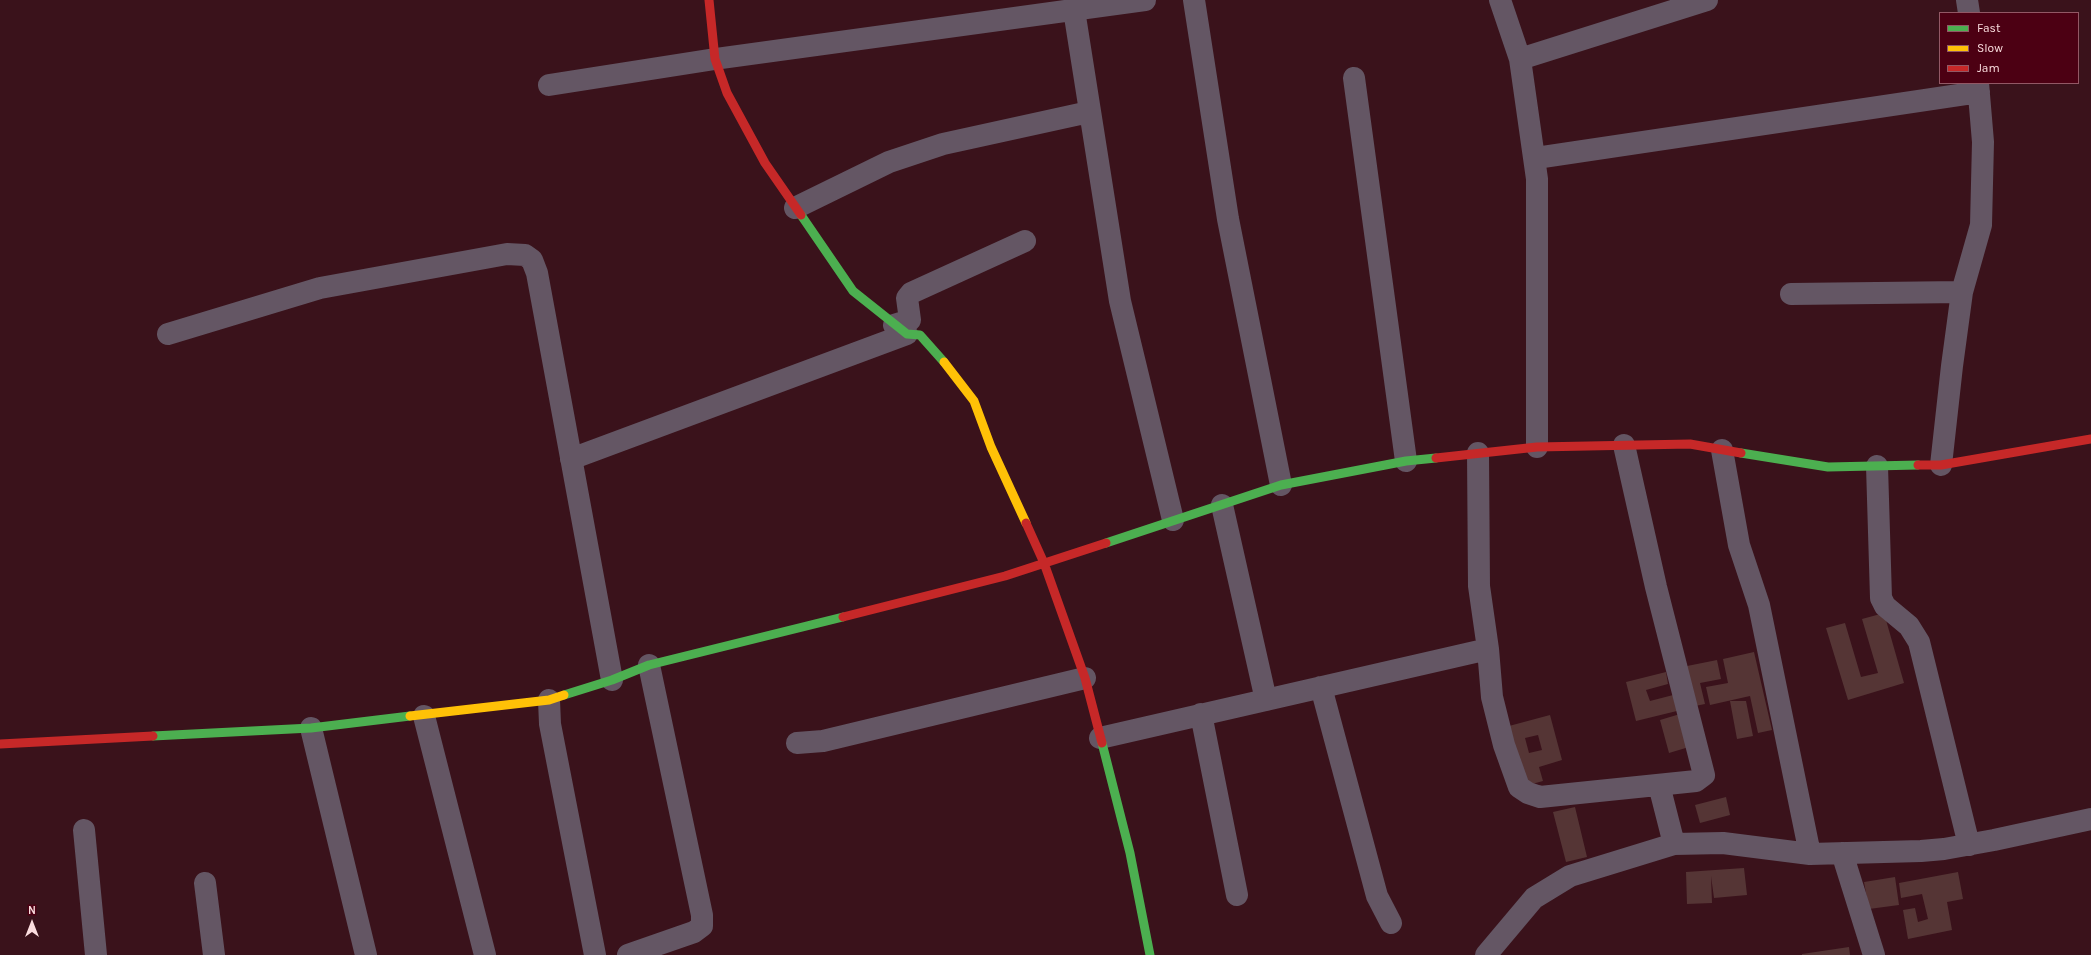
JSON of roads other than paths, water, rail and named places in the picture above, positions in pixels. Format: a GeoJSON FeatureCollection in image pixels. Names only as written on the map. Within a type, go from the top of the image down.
{"type":"FeatureCollection","features":[{"type":"Feature","properties":{"kind":"street"},"geometry":{"type":"LineString","coordinates":[[709,0],[716,59],[727,93],[765,163],[854,291],[900,330],[920,335],[927,341],[974,401],[991,447],[1044,563],[1085,678],[1130,853],[1150,955]]}},
{"type":"Feature","properties":{"kind":"street"},"geometry":{"type":"LineString","coordinates":[[549,85],[716,59],[1145,0]]}},
{"type":"Feature","properties":{"kind":"street"},"geometry":{"type":"LineString","coordinates":[[1194,0],[1228,219],[1281,485]]}},
{"type":"Feature","properties":{"kind":"street"},"geometry":{"type":"LineString","coordinates":[[1500,0],[1520,59],[1536,158],[1537,447]]}},
{"type":"Feature","properties":{"kind":"street"},"geometry":{"type":"LineString","coordinates":[[1520,59],[1708,0]]}},
{"type":"Feature","properties":{"kind":"street"},"geometry":{"type":"LineString","coordinates":[[1967,0],[1969,12]]}},
{"type":"Feature","properties":{"kind":"street"},"geometry":{"type":"LineString","coordinates":[[1074,10],[1120,301],[1173,520]]}},
{"type":"Feature","properties":{"kind":"street"},"geometry":{"type":"LineString","coordinates":[[1354,78],[1406,461]]}},
{"type":"Feature","properties":{"kind":"street"},"geometry":{"type":"LineString","coordinates":[[1536,158],[1979,87],[1983,142],[1981,225],[1962,292],[1952,366],[1942,465]]}},
{"type":"Feature","properties":{"kind":"street"},"geometry":{"type":"LineString","coordinates":[[795,208],[889,162],[943,144],[1089,112]]}},
{"type":"Feature","properties":{"kind":"street"},"geometry":{"type":"LineString","coordinates":[[571,459],[900,330],[910,320],[907,298],[911,293],[1025,240]]}},
{"type":"Feature","properties":{"kind":"street"},"geometry":{"type":"LineString","coordinates":[[168,334],[320,288],[507,254],[525,255],[532,260],[537,273],[612,680]]}},
{"type":"Feature","properties":{"kind":"street"},"geometry":{"type":"LineString","coordinates":[[1791,294],[1962,292]]}},
{"type":"Feature","properties":{"kind":"street"},"geometry":{"type":"LineString","coordinates":[[0,744],[312,728],[424,716],[549,700],[612,680],[649,665],[1005,576],[1281,485],[1406,461],[1537,447],[1690,444],[1828,467],[1942,465],[2091,439]]}},
{"type":"Feature","properties":{"kind":"street"},"geometry":{"type":"LineString","coordinates":[[1478,453],[1480,586],[1492,697],[1504,745],[1519,787],[1528,793],[1540,797],[1696,781],[1704,775],[1656,587],[1624,445]]}},
{"type":"Feature","properties":{"kind":"street"},"geometry":{"type":"LineString","coordinates":[[1722,450],[1739,545],[1760,605],[1810,854]]}},
{"type":"Feature","properties":{"kind":"street"},"geometry":{"type":"LineString","coordinates":[[1876,466],[1881,598],[1885,606],[1909,626],[1919,642],[1969,844]]}},
{"type":"Feature","properties":{"kind":"street"},"geometry":{"type":"LineString","coordinates":[[1222,505],[1266,700]]}},
{"type":"Feature","properties":{"kind":"street"},"geometry":{"type":"LineString","coordinates":[[1100,738],[1488,649]]}},
{"type":"Feature","properties":{"kind":"street"},"geometry":{"type":"LineString","coordinates":[[628,955],[694,932],[702,926],[702,915],[649,665]]}},
{"type":"Feature","properties":{"kind":"street"},"geometry":{"type":"LineString","coordinates":[[797,743],[823,741],[1085,678]]}},
{"type":"Feature","properties":{"kind":"street"},"geometry":{"type":"LineString","coordinates":[[1321,687],[1377,896],[1391,923]]}},
{"type":"Feature","properties":{"kind":"street"},"geometry":{"type":"LineString","coordinates":[[549,700],[552,731],[595,955]]}},
{"type":"Feature","properties":{"kind":"street"},"geometry":{"type":"LineString","coordinates":[[1201,714],[1237,895]]}},
{"type":"Feature","properties":{"kind":"street"},"geometry":{"type":"LineString","coordinates":[[424,716],[485,955]]}},
{"type":"Feature","properties":{"kind":"street"},"geometry":{"type":"LineString","coordinates":[[312,728],[366,955]]}},
{"type":"Feature","properties":{"kind":"street"},"geometry":{"type":"LineString","coordinates":[[1659,785],[1674,844]]}},
{"type":"Feature","properties":{"kind":"street"},"geometry":{"type":"LineString","coordinates":[[1486,955],[1534,898],[1570,876],[1674,844],[1723,843],[1810,854],[1921,851],[1969,844],[2091,819]]}},
{"type":"Feature","properties":{"kind":"street"},"geometry":{"type":"LineString","coordinates":[[84,830],[96,955]]}},
{"type":"Feature","properties":{"kind":"street"},"geometry":{"type":"LineString","coordinates":[[1842,853],[1874,955]]}},
{"type":"Feature","properties":{"kind":"street"},"geometry":{"type":"LineString","coordinates":[[205,883],[214,955]]}}]}
